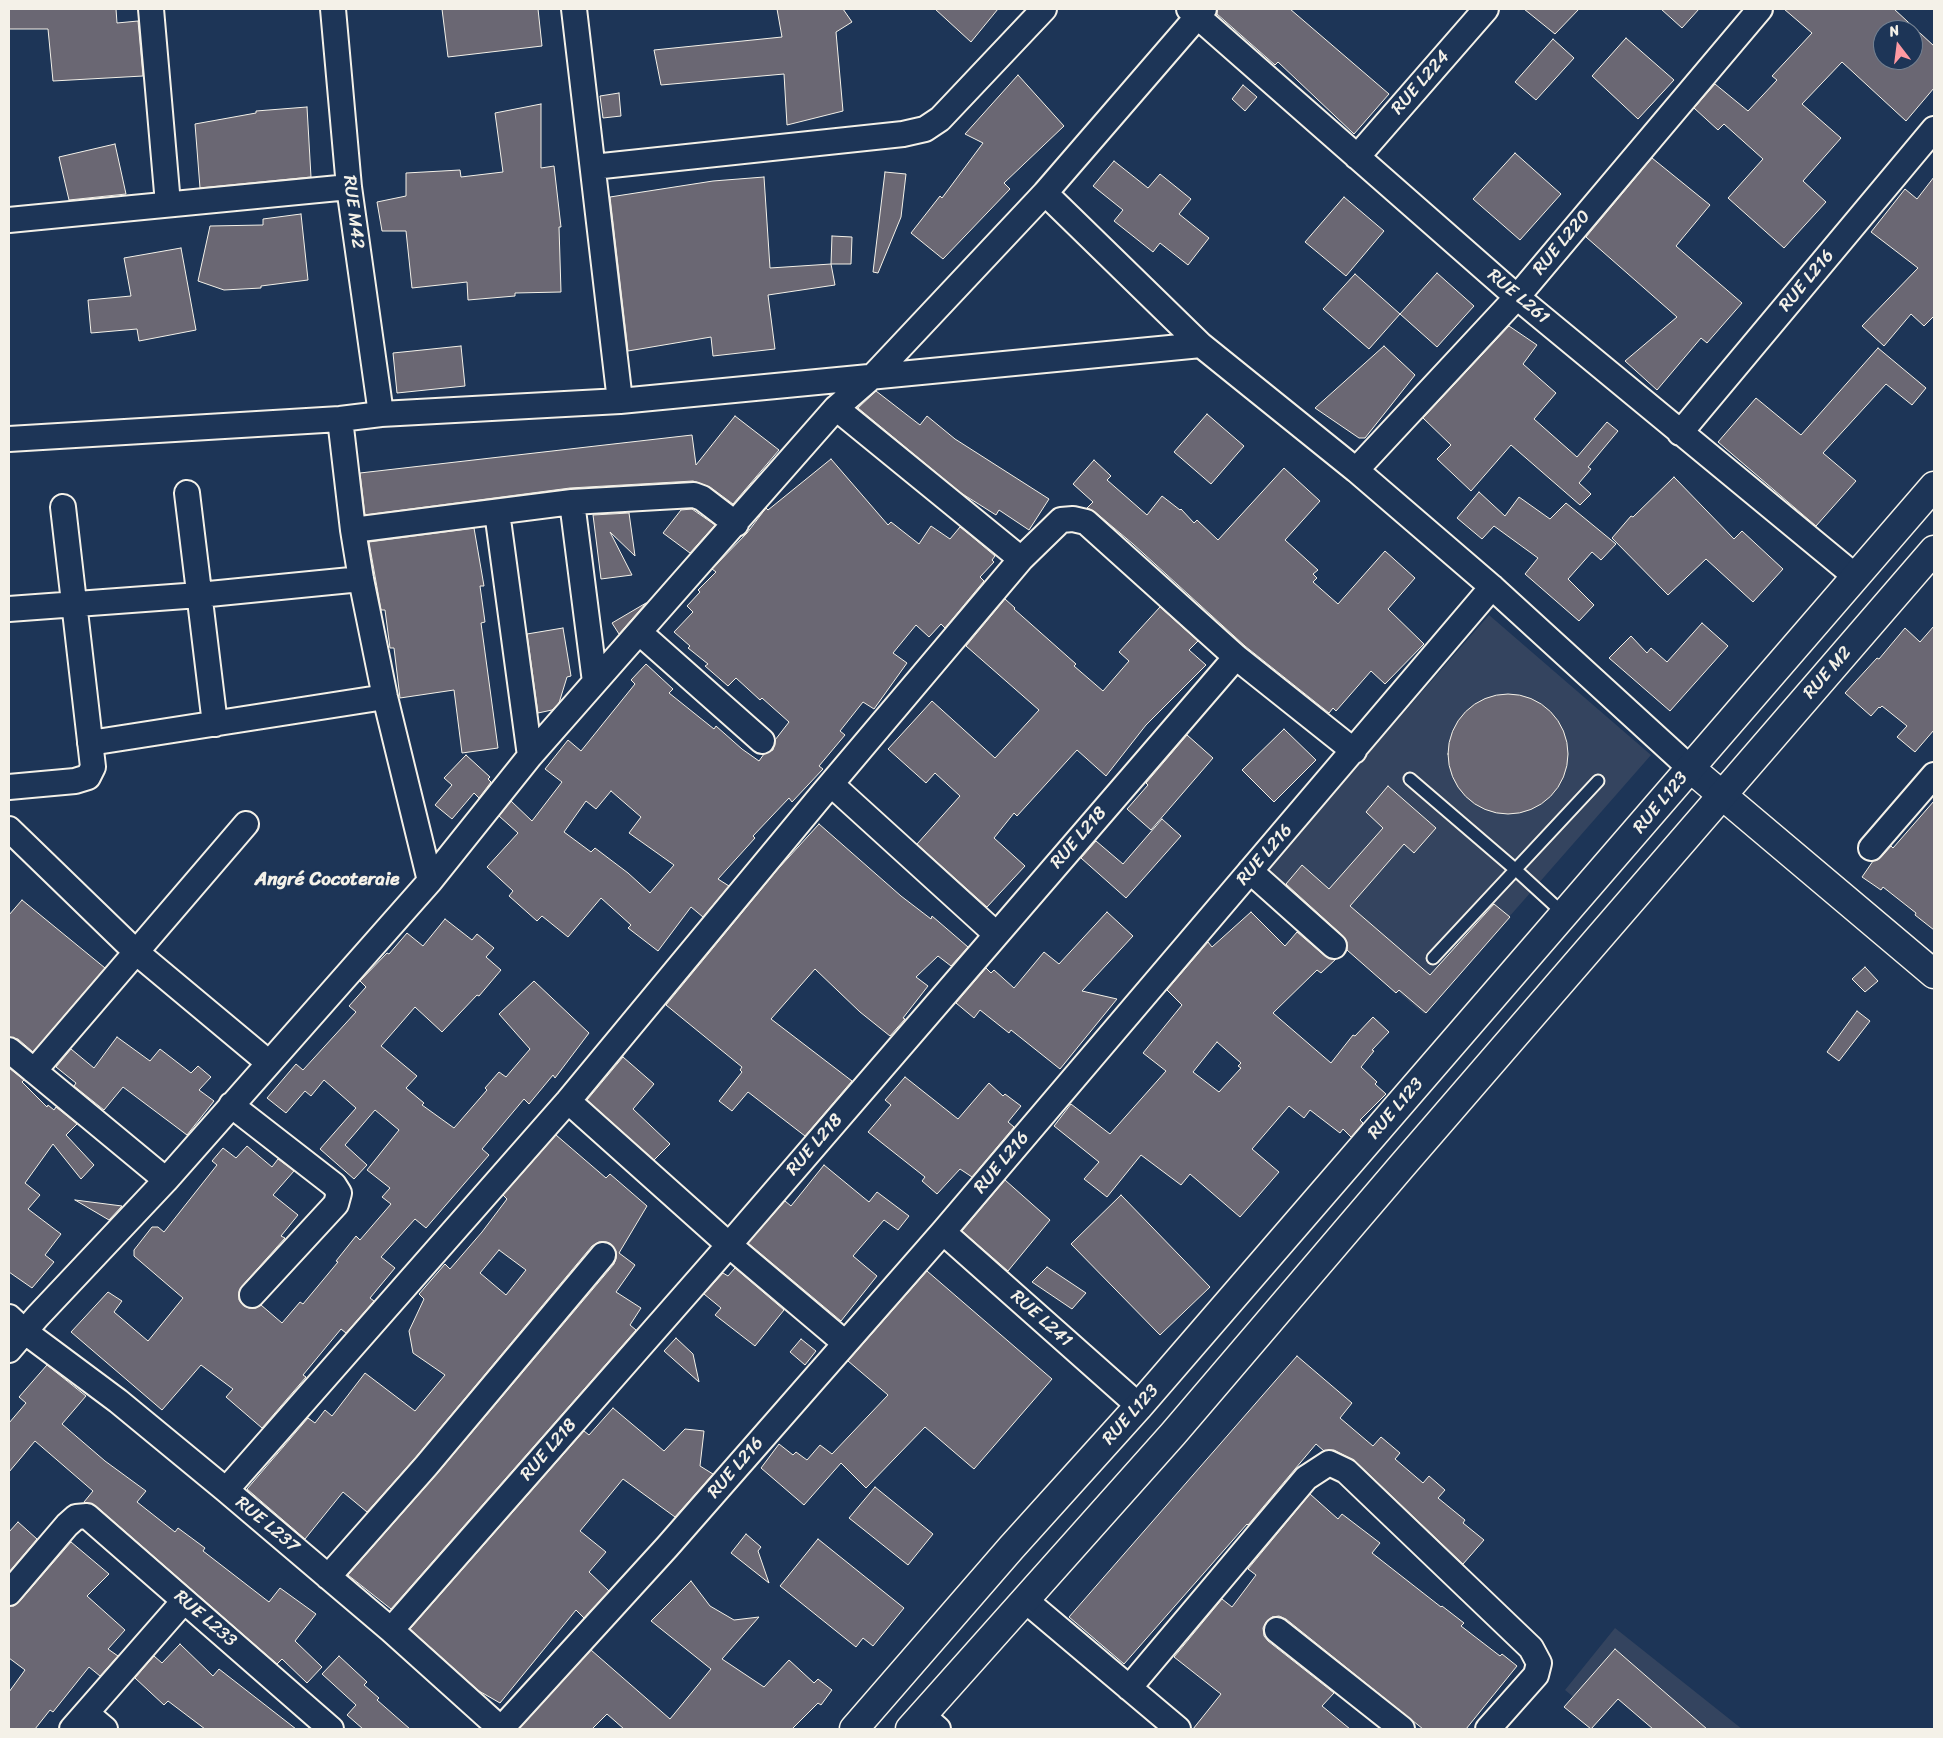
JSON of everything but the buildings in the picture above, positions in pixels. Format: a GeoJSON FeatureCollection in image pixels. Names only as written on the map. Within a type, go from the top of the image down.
{"type":"FeatureCollection","features":[{"type":"Feature","properties":{"kind":"main road","name":"RUE L123"},"geometry":{"type":"LineString","coordinates":[[854,1729],[1011,1548],[1140,1406],[1565,916],[1690,768],[1934,486]]}},
{"type":"Feature","properties":{"kind":"main road","name":"RUE M2"},"geometry":{"type":"LineString","coordinates":[[1722,795],[1934,550]]}},
{"type":"Feature","properties":{"kind":"main road"},"geometry":{"type":"LineString","coordinates":[[1690,768],[1934,974]]}},
{"type":"Feature","properties":{"kind":"main road"},"geometry":{"type":"LineString","coordinates":[[923,1725],[1026,1600],[1173,1434],[1401,1166],[1722,795]]}},
{"type":"Feature","properties":{"kind":"street"},"geometry":{"type":"LineString","coordinates":[[151,9],[168,204]]}},
{"type":"Feature","properties":{"kind":"street","name":"RUE M42"},"geometry":{"type":"LineString","coordinates":[[333,9],[349,187],[381,414]]}},
{"type":"Feature","properties":{"kind":"street"},"geometry":{"type":"LineString","coordinates":[[574,9],[620,401]]}},
{"type":"Feature","properties":{"kind":"street"},"geometry":{"type":"LineString","coordinates":[[593,167],[903,134],[925,129],[940,120],[1044,9]]}},
{"type":"Feature","properties":{"kind":"street","name":"RUE L224"},"geometry":{"type":"LineString","coordinates":[[1357,157],[1486,9]]}},
{"type":"Feature","properties":{"kind":"street","name":"RUE L220"},"geometry":{"type":"LineString","coordinates":[[1356,470],[1516,297],[1760,9]]}},
{"type":"Feature","properties":{"kind":"street"},"geometry":{"type":"LineString","coordinates":[[9,1350],[24,1322],[166,1180],[430,880],[530,756],[736,524],[836,408],[874,375],[1045,193],[1197,11]]}},
{"type":"Feature","properties":{"kind":"street","name":"RUE L261"},"geometry":{"type":"LineString","coordinates":[[1197,11],[1357,157],[1516,297],[1855,576]]}},
{"type":"Feature","properties":{"kind":"street","name":"RUE L216"},"geometry":{"type":"LineString","coordinates":[[1680,433],[1934,129]]}},
{"type":"Feature","properties":{"kind":"street"},"geometry":{"type":"LineString","coordinates":[[9,220],[349,187]]}},
{"type":"Feature","properties":{"kind":"street"},"geometry":{"type":"LineString","coordinates":[[1045,193],[1200,345],[1356,470],[1492,587],[1690,768]]}},
{"type":"Feature","properties":{"kind":"street"},"geometry":{"type":"LineString","coordinates":[[9,439],[340,420],[381,414],[620,401],[1200,345]]}},
{"type":"Feature","properties":{"kind":"street"},"geometry":{"type":"LineString","coordinates":[[836,408],[1021,559]]}},
{"type":"Feature","properties":{"kind":"street"},"geometry":{"type":"LineString","coordinates":[[340,420],[353,530],[361,579],[385,697],[430,880]]}},
{"type":"Feature","properties":{"kind":"street"},"geometry":{"type":"LineString","coordinates":[[187,493],[215,724]]}},
{"type":"Feature","properties":{"kind":"street"},"geometry":{"type":"LineString","coordinates":[[353,530],[572,502],[694,496],[702,498],[736,524]]}},
{"type":"Feature","properties":{"kind":"street"},"geometry":{"type":"LineString","coordinates":[[572,502],[595,682]]}},
{"type":"Feature","properties":{"kind":"street"},"geometry":{"type":"LineString","coordinates":[[9,787],[75,781],[88,777],[93,767],[63,508]]}},
{"type":"Feature","properties":{"kind":"street"},"geometry":{"type":"LineString","coordinates":[[497,512],[530,756]]}},
{"type":"Feature","properties":{"kind":"street"},"geometry":{"type":"LineString","coordinates":[[226,1490],[568,1101],[1021,559],[1061,520],[1073,519],[1086,522],[1236,657],[1354,751]]}},
{"type":"Feature","properties":{"kind":"street"},"geometry":{"type":"LineString","coordinates":[[9,609],[199,595],[361,579]]}},
{"type":"Feature","properties":{"kind":"street","name":"RUE L216"},"geometry":{"type":"LineString","coordinates":[[501,1729],[667,1547],[943,1232],[1492,587]]}},
{"type":"Feature","properties":{"kind":"street"},"geometry":{"type":"LineString","coordinates":[[640,633],[762,741]]}},
{"type":"Feature","properties":{"kind":"street","name":"RUE L218"},"geometry":{"type":"LineString","coordinates":[[391,1630],[729,1245],[1236,657]]}},
{"type":"Feature","properties":{"kind":"street"},"geometry":{"type":"LineString","coordinates":[[90,743],[385,697]]}},
{"type":"Feature","properties":{"kind":"street"},"geometry":{"type":"LineString","coordinates":[[1871,848],[1934,776]]}},
{"type":"Feature","properties":{"kind":"street"},"geometry":{"type":"LineString","coordinates":[[831,784],[996,934]]}},
{"type":"Feature","properties":{"kind":"street"},"geometry":{"type":"LineString","coordinates":[[34,1071],[246,824]]}},
{"type":"Feature","properties":{"kind":"street"},"geometry":{"type":"LineString","coordinates":[[9,829],[136,952],[269,1063]]}},
{"type":"Feature","properties":{"kind":"street"},"geometry":{"type":"LineString","coordinates":[[1250,871],[1334,946]]}},
{"type":"Feature","properties":{"kind":"street"},"geometry":{"type":"LineString","coordinates":[[9,1050],[166,1180]]}},
{"type":"Feature","properties":{"kind":"street"},"geometry":{"type":"LineString","coordinates":[[568,1101],[729,1245],[845,1343]]}},
{"type":"Feature","properties":{"kind":"street"},"geometry":{"type":"LineString","coordinates":[[231,1106],[334,1185],[339,1193],[336,1204],[252,1295]]}},
{"type":"Feature","properties":{"kind":"street","name":"RUE L241"},"geometry":{"type":"LineString","coordinates":[[943,1232],[1140,1406]]}},
{"type":"Feature","properties":{"kind":"street"},"geometry":{"type":"LineString","coordinates":[[328,1577],[426,1466],[603,1255]]}},
{"type":"Feature","properties":{"kind":"street","name":"RUE L237"},"geometry":{"type":"LineString","coordinates":[[24,1322],[391,1630],[501,1729]]}},
{"type":"Feature","properties":{"kind":"street"},"geometry":{"type":"LineString","coordinates":[[1129,1688],[1306,1478],[1329,1463],[1346,1471],[1531,1648],[1539,1663],[1536,1675],[1488,1729]]}},
{"type":"Feature","properties":{"kind":"street","name":"RUE L233"},"geometry":{"type":"LineString","coordinates":[[9,1593],[67,1525],[76,1517],[86,1516],[331,1729]]}},
{"type":"Feature","properties":{"kind":"street"},"geometry":{"type":"LineString","coordinates":[[1026,1600],[1178,1729]]}},
{"type":"Feature","properties":{"kind":"street"},"geometry":{"type":"LineString","coordinates":[[105,1729],[79,1721],[184,1601]]}},
{"type":"Feature","properties":{"kind":"street"},"geometry":{"type":"LineString","coordinates":[[1277,1630],[1402,1729]]}},
{"type":"Feature","properties":{"kind":"lane"},"geometry":{"type":"LineString","coordinates":[[1410,779],[1516,870],[1565,916]]}},
{"type":"Feature","properties":{"kind":"lane"},"geometry":{"type":"LineString","coordinates":[[1433,958],[1598,781]]}},
{"type":"Feature","properties":{"kind":"shaded area"},"geometry":{"type":"Polygon","coordinates":[[[1489,615],[1651,755],[1424,1014],[1262,875],[1489,615]]]}},
{"type":"Feature","properties":{"kind":"shaded area"},"geometry":{"type":"Polygon","coordinates":[[[1615,1628],[1742,1729],[1690,1729],[1624,1677],[1594,1714],[1565,1690],[1615,1628]]]}},
{"type":"Feature","properties":{"kind":"district","name":"Angré Cocoteraie"},"geometry":{"type":"Point","coordinates":[327,880]}}]}
